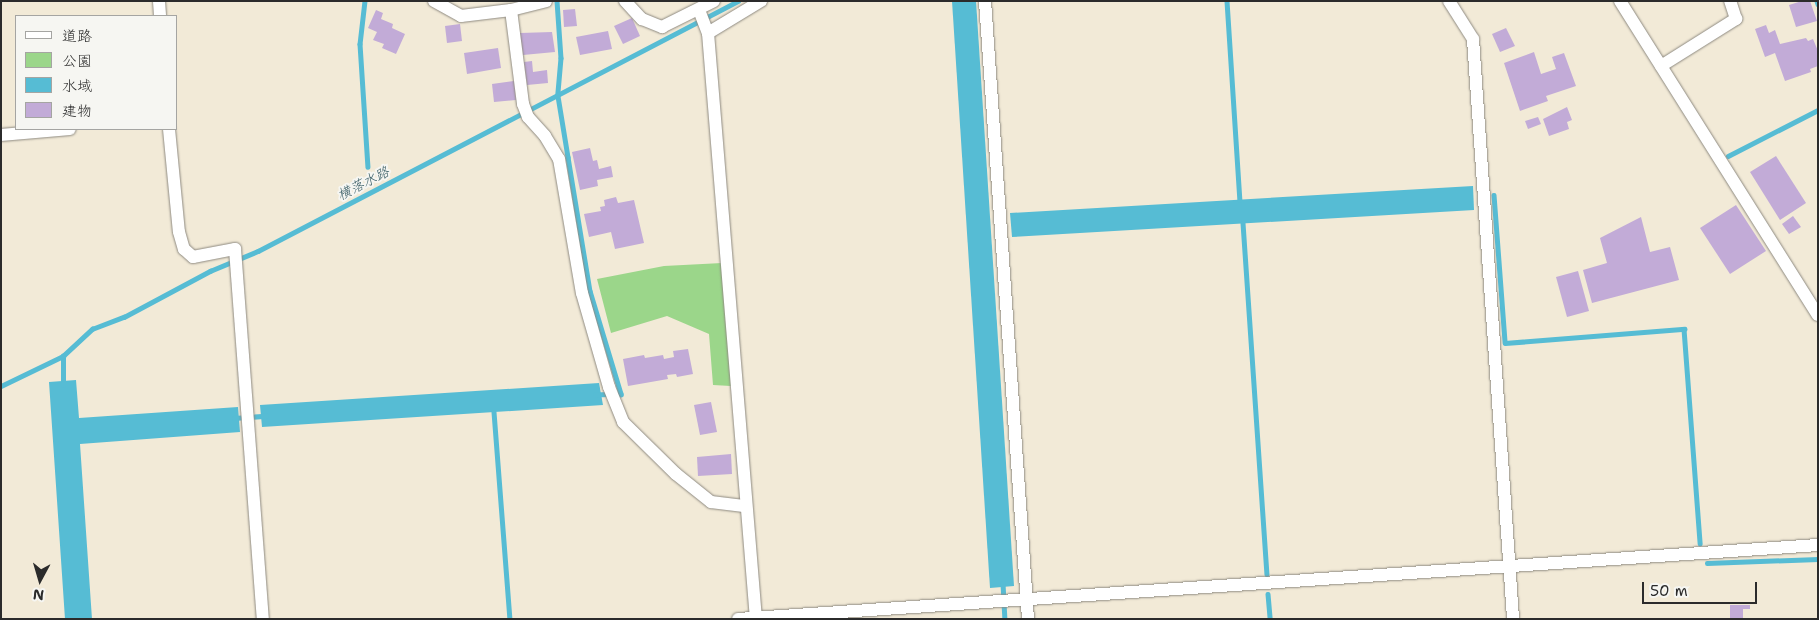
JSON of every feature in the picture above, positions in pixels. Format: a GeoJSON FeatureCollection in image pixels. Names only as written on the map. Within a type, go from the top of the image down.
{"type":"FeatureCollection","features":[{"type":"Feature","properties":{"kind":"street"},"geometry":{"type":"LineString","coordinates":[[159,1],[160,15]]}},
{"type":"Feature","properties":{"kind":"street"},"geometry":{"type":"LineString","coordinates":[[434,1],[461,16],[511,10],[546,1]]}},
{"type":"Feature","properties":{"kind":"street"},"geometry":{"type":"LineString","coordinates":[[625,1],[642,19],[662,27],[714,1]]}},
{"type":"Feature","properties":{"kind":"street"},"geometry":{"type":"LineString","coordinates":[[708,33],[761,1]]}},
{"type":"Feature","properties":{"kind":"street"},"geometry":{"type":"LineString","coordinates":[[984,1],[1028,619]]}},
{"type":"Feature","properties":{"kind":"street"},"geometry":{"type":"LineString","coordinates":[[1449,1],[1473,39],[1513,619]]}},
{"type":"Feature","properties":{"kind":"street"},"geometry":{"type":"LineString","coordinates":[[1620,1],[1818,315]]}},
{"type":"Feature","properties":{"kind":"street"},"geometry":{"type":"LineString","coordinates":[[1661,66],[1736,19],[1730,1]]}},
{"type":"Feature","properties":{"kind":"street"},"geometry":{"type":"LineString","coordinates":[[511,10],[523,104],[528,117],[545,136],[559,159],[582,293],[609,387],[623,422],[676,474],[711,502],[746,506]]}},
{"type":"Feature","properties":{"kind":"street"},"geometry":{"type":"LineString","coordinates":[[699,10],[708,33],[756,618]]}},
{"type":"Feature","properties":{"kind":"street"},"geometry":{"type":"LineString","coordinates":[[1,135],[58,130]]}},
{"type":"Feature","properties":{"kind":"street"},"geometry":{"type":"LineString","coordinates":[[170,130],[179,232],[184,249],[193,257],[235,249],[263,619]]}},
{"type":"Feature","properties":{"kind":"street"},"geometry":{"type":"LineString","coordinates":[[738,619],[1818,545]]}},
{"type":"Feature","properties":{"kind":"green space"},"geometry":{"type":"Polygon","coordinates":[[[722,263],[731,386],[713,385],[709,334],[667,316],[611,333],[597,279],[664,266],[722,263]]]}},
{"type":"Feature","properties":{"kind":"water"},"geometry":{"type":"Polygon","coordinates":[[[952,1],[976,1],[1014,586],[990,588],[952,1]]]}},
{"type":"Feature","properties":{"kind":"water"},"geometry":{"type":"Polygon","coordinates":[[[1473,186],[1474,210],[1012,237],[1010,213],[1473,186]]]}},
{"type":"Feature","properties":{"kind":"water"},"geometry":{"type":"Polygon","coordinates":[[[76,380],[79,418],[238,407],[240,432],[80,444],[92,619],[65,619],[49,382],[76,380]]]}},
{"type":"Feature","properties":{"kind":"water"},"geometry":{"type":"Polygon","coordinates":[[[599,383],[603,405],[262,427],[260,405],[599,383]]]}},
{"type":"Feature","properties":{"kind":"building"},"geometry":{"type":"Polygon","coordinates":[[[1810,1],[1817,21],[1796,27],[1789,5],[1810,1]]]}},
{"type":"Feature","properties":{"kind":"building"},"geometry":{"type":"Polygon","coordinates":[[[575,9],[577,26],[564,27],[563,10],[575,9]]]}},
{"type":"Feature","properties":{"kind":"building"},"geometry":{"type":"Polygon","coordinates":[[[376,10],[383,13],[381,19],[393,24],[392,28],[405,34],[396,54],[382,48],[384,44],[373,40],[377,32],[368,28],[376,10]]]}},
{"type":"Feature","properties":{"kind":"building"},"geometry":{"type":"Polygon","coordinates":[[[632,18],[640,36],[623,44],[614,26],[632,18]]]}},
{"type":"Feature","properties":{"kind":"building"},"geometry":{"type":"Polygon","coordinates":[[[460,24],[462,41],[447,43],[445,26],[460,24]]]}},
{"type":"Feature","properties":{"kind":"building"},"geometry":{"type":"Polygon","coordinates":[[[1766,25],[1769,33],[1775,30],[1780,44],[1806,38],[1808,41],[1813,39],[1818,51],[1818,66],[1810,69],[1811,72],[1785,81],[1775,53],[1765,57],[1755,29],[1766,25]]]}},
{"type":"Feature","properties":{"kind":"building"},"geometry":{"type":"Polygon","coordinates":[[[1506,28],[1515,46],[1500,52],[1492,34],[1506,28]]]}},
{"type":"Feature","properties":{"kind":"building"},"geometry":{"type":"Polygon","coordinates":[[[608,31],[612,49],[580,55],[576,37],[608,31]]]}},
{"type":"Feature","properties":{"kind":"building"},"geometry":{"type":"Polygon","coordinates":[[[552,32],[555,52],[523,55],[520,33],[552,32]]]}},
{"type":"Feature","properties":{"kind":"building"},"geometry":{"type":"Polygon","coordinates":[[[498,48],[501,68],[467,74],[464,53],[498,48]]]}},
{"type":"Feature","properties":{"kind":"building"},"geometry":{"type":"Polygon","coordinates":[[[1534,52],[1541,74],[1556,69],[1552,57],[1564,53],[1576,86],[1546,96],[1548,101],[1520,111],[1504,63],[1534,52]]]}},
{"type":"Feature","properties":{"kind":"building"},"geometry":{"type":"Polygon","coordinates":[[[532,61],[533,72],[547,70],[548,83],[527,85],[524,62],[532,61]]]}},
{"type":"Feature","properties":{"kind":"building"},"geometry":{"type":"Polygon","coordinates":[[[514,81],[516,100],[494,102],[492,84],[514,81]]]}},
{"type":"Feature","properties":{"kind":"building"},"geometry":{"type":"Polygon","coordinates":[[[1567,107],[1572,120],[1567,122],[1569,129],[1549,136],[1543,119],[1567,107]]]}},
{"type":"Feature","properties":{"kind":"building"},"geometry":{"type":"Polygon","coordinates":[[[1538,117],[1541,124],[1528,129],[1525,121],[1538,117]]]}},
{"type":"Feature","properties":{"kind":"building"},"geometry":{"type":"Polygon","coordinates":[[[590,148],[593,161],[597,160],[599,169],[611,166],[613,177],[597,180],[598,186],[580,190],[572,152],[590,148]]]}},
{"type":"Feature","properties":{"kind":"building"},"geometry":{"type":"Polygon","coordinates":[[[1776,156],[1806,203],[1780,220],[1750,172],[1776,156]]]}},
{"type":"Feature","properties":{"kind":"building"},"geometry":{"type":"Polygon","coordinates":[[[616,197],[618,203],[634,200],[644,243],[615,249],[611,232],[589,237],[584,214],[601,211],[600,207],[605,206],[604,200],[616,197]]]}},
{"type":"Feature","properties":{"kind":"building"},"geometry":{"type":"Polygon","coordinates":[[[1736,205],[1766,251],[1730,274],[1700,228],[1736,205]]]}},
{"type":"Feature","properties":{"kind":"building"},"geometry":{"type":"Polygon","coordinates":[[[1793,216],[1801,227],[1789,234],[1782,224],[1793,216]]]}},
{"type":"Feature","properties":{"kind":"building"},"geometry":{"type":"Polygon","coordinates":[[[1641,217],[1650,252],[1670,247],[1679,280],[1592,303],[1583,270],[1607,263],[1600,238],[1641,217]]]}},
{"type":"Feature","properties":{"kind":"building"},"geometry":{"type":"Polygon","coordinates":[[[1578,271],[1589,311],[1567,317],[1556,277],[1578,271]]]}},
{"type":"Feature","properties":{"kind":"building"},"geometry":{"type":"Polygon","coordinates":[[[688,349],[693,374],[677,377],[676,374],[667,375],[668,379],[628,386],[623,359],[644,355],[645,358],[663,355],[664,359],[674,357],[673,351],[688,349]]]}},
{"type":"Feature","properties":{"kind":"building"},"geometry":{"type":"Polygon","coordinates":[[[711,402],[717,432],[700,435],[694,405],[711,402]]]}},
{"type":"Feature","properties":{"kind":"building"},"geometry":{"type":"Polygon","coordinates":[[[731,454],[732,474],[698,476],[697,457],[731,454]]]}},
{"type":"Feature","properties":{"kind":"building"},"geometry":{"type":"Polygon","coordinates":[[[1730,605],[1750,605],[1750,609],[1743,609],[1743,619],[1730,619],[1730,605]]]}},
{"type":"Feature","properties":{"kind":"waterway"},"geometry":{"type":"LineString","coordinates":[[365,1],[360,44],[368,167]]}},
{"type":"Feature","properties":{"kind":"waterway"},"geometry":{"type":"LineString","coordinates":[[557,1],[561,58],[558,96],[590,291],[621,394],[596,395]]}},
{"type":"Feature","properties":{"kind":"waterway","name":"横落水路"},"geometry":{"type":"LineString","coordinates":[[1,386],[63,356],[92,329],[124,317],[210,271],[258,251],[738,1]]}},
{"type":"Feature","properties":{"kind":"waterway"},"geometry":{"type":"LineString","coordinates":[[1227,1],[1240,200]]}},
{"type":"Feature","properties":{"kind":"waterway"},"geometry":{"type":"LineString","coordinates":[[1728,156],[1818,110]]}},
{"type":"Feature","properties":{"kind":"waterway"},"geometry":{"type":"LineString","coordinates":[[1494,195],[1505,343],[1684,329],[1700,543]]}},
{"type":"Feature","properties":{"kind":"waterway"},"geometry":{"type":"LineString","coordinates":[[1243,223],[1267,574]]}},
{"type":"Feature","properties":{"kind":"waterway"},"geometry":{"type":"LineString","coordinates":[[63,356],[63,385]]}},
{"type":"Feature","properties":{"kind":"waterway"},"geometry":{"type":"LineString","coordinates":[[494,412],[510,619]]}},
{"type":"Feature","properties":{"kind":"waterway"},"geometry":{"type":"LineString","coordinates":[[234,418],[266,416]]}},
{"type":"Feature","properties":{"kind":"waterway"},"geometry":{"type":"LineString","coordinates":[[1707,563],[1818,559]]}},
{"type":"Feature","properties":{"kind":"waterway"},"geometry":{"type":"LineString","coordinates":[[1003,583],[1005,619]]}},
{"type":"Feature","properties":{"kind":"waterway"},"geometry":{"type":"LineString","coordinates":[[1268,594],[1270,619]]}}]}
